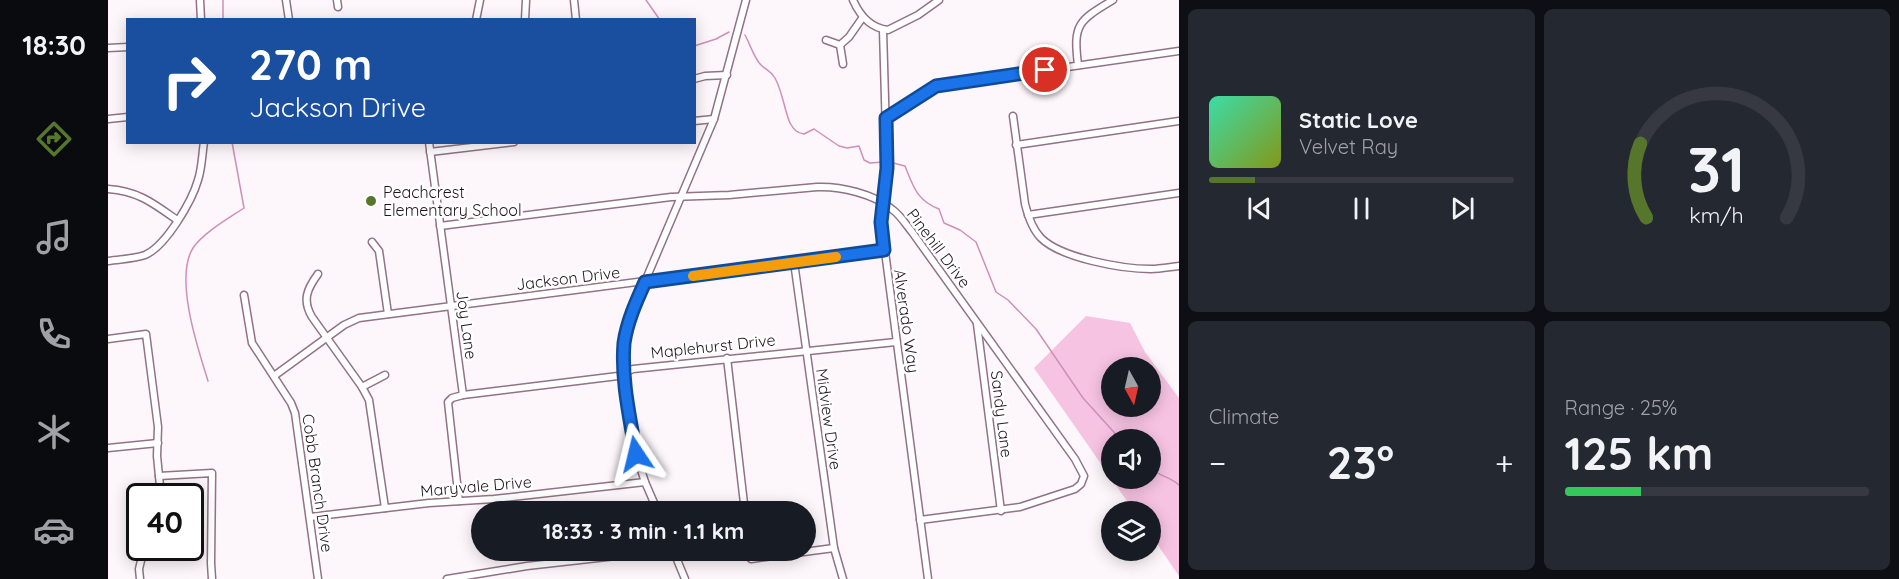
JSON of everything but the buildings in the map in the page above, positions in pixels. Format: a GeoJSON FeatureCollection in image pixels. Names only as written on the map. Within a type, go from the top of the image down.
{"type":"FeatureCollection","features":[{"type":"Feature","properties":{"kind":"street"},"geometry":{"type":"LineString","coordinates":[[200,0],[201,18]]}},
{"type":"Feature","properties":{"kind":"street"},"geometry":{"type":"LineString","coordinates":[[286,0],[289,18]]}},
{"type":"Feature","properties":{"kind":"street"},"geometry":{"type":"LineString","coordinates":[[476,18],[480,0]]}},
{"type":"Feature","properties":{"kind":"street"},"geometry":{"type":"LineString","coordinates":[[525,18],[526,0]]}},
{"type":"Feature","properties":{"kind":"street"},"geometry":{"type":"LineString","coordinates":[[574,0],[576,18]]}},
{"type":"Feature","properties":{"kind":"street"},"geometry":{"type":"LineString","coordinates":[[653,501],[636,451],[624,373],[624,342],[645,282],[714,119],[746,0]]}},
{"type":"Feature","properties":{"kind":"street"},"geometry":{"type":"LineString","coordinates":[[853,0],[863,17],[873,27],[883,30],[906,23],[939,0]]}},
{"type":"Feature","properties":{"kind":"street"},"geometry":{"type":"LineString","coordinates":[[1078,65],[1077,28],[1091,14],[1113,0]]}},
{"type":"Feature","properties":{"kind":"street"},"geometry":{"type":"LineString","coordinates":[[840,45],[849,37],[863,17]]}},
{"type":"Feature","properties":{"kind":"street","name":"Alverado Way"},"geometry":{"type":"LineString","coordinates":[[883,30],[887,168],[881,222],[928,579]]}},
{"type":"Feature","properties":{"kind":"street"},"geometry":{"type":"LineString","coordinates":[[826,40],[840,45]]}},
{"type":"Feature","properties":{"kind":"street"},"geometry":{"type":"LineString","coordinates":[[840,45],[843,64]]}},
{"type":"Feature","properties":{"kind":"street"},"geometry":{"type":"LineString","coordinates":[[108,48],[126,47]]}},
{"type":"Feature","properties":{"kind":"street"},"geometry":{"type":"LineString","coordinates":[[886,118],[936,86],[1179,51]]}},
{"type":"Feature","properties":{"kind":"street"},"geometry":{"type":"LineString","coordinates":[[696,78],[727,75]]}},
{"type":"Feature","properties":{"kind":"street"},"geometry":{"type":"LineString","coordinates":[[1013,116],[1028,215],[1039,236],[1057,250],[1114,265],[1137,268],[1179,266]]}},
{"type":"Feature","properties":{"kind":"street"},"geometry":{"type":"LineString","coordinates":[[108,119],[126,117]]}},
{"type":"Feature","properties":{"kind":"street"},"geometry":{"type":"LineString","coordinates":[[696,122],[714,119]]}},
{"type":"Feature","properties":{"kind":"street"},"geometry":{"type":"LineString","coordinates":[[1016,144],[1179,121]]}},
{"type":"Feature","properties":{"kind":"street"},"geometry":{"type":"LineString","coordinates":[[108,261],[135,258],[153,250],[163,241],[192,199],[199,177],[204,144]]}},
{"type":"Feature","properties":{"kind":"street","name":"Joy Lane"},"geometry":{"type":"LineString","coordinates":[[429,144],[464,395]]}},
{"type":"Feature","properties":{"kind":"street"},"geometry":{"type":"LineString","coordinates":[[430,152],[497,144]]}},
{"type":"Feature","properties":{"kind":"street","name":"Pinehill Drive"},"geometry":{"type":"LineString","coordinates":[[440,226],[671,197],[729,195],[831,186],[850,190],[892,209],[912,232],[977,321],[1075,459],[1084,476],[1081,484],[1075,489],[1020,507],[920,520]]}},
{"type":"Feature","properties":{"kind":"street"},"geometry":{"type":"LineString","coordinates":[[108,189],[125,190],[137,194],[177,220]]}},
{"type":"Feature","properties":{"kind":"street"},"geometry":{"type":"LineString","coordinates":[[1028,215],[1179,193]]}},
{"type":"Feature","properties":{"kind":"street"},"geometry":{"type":"LineString","coordinates":[[372,243],[379,251],[388,314]]}},
{"type":"Feature","properties":{"kind":"street","name":"Jackson Drive"},"geometry":{"type":"LineString","coordinates":[[274,376],[344,325],[359,318],[884,250]]}},
{"type":"Feature","properties":{"kind":"street","name":"Midview Drive"},"geometry":{"type":"LineString","coordinates":[[794,262],[834,548],[843,579]]}},
{"type":"Feature","properties":{"kind":"street"},"geometry":{"type":"LineString","coordinates":[[318,274],[308,290],[306,304],[312,317],[369,400],[385,508]]}},
{"type":"Feature","properties":{"kind":"street","name":"Cobb Branch Drive"},"geometry":{"type":"LineString","coordinates":[[244,295],[252,343],[291,403],[295,414],[318,579]]}},
{"type":"Feature","properties":{"kind":"street","name":"Sandy Lane"},"geometry":{"type":"LineString","coordinates":[[977,321],[1001,511]]}},
{"type":"Feature","properties":{"kind":"street"},"geometry":{"type":"LineString","coordinates":[[108,339],[146,334],[158,427],[159,483]]}},
{"type":"Feature","properties":{"kind":"street","name":"Maplehurst Drive"},"geometry":{"type":"LineString","coordinates":[[464,395],[618,376],[633,369],[896,342]]}},
{"type":"Feature","properties":{"kind":"street"},"geometry":{"type":"LineString","coordinates":[[727,358],[744,501]]}},
{"type":"Feature","properties":{"kind":"street"},"geometry":{"type":"LineString","coordinates":[[362,387],[385,375]]}},
{"type":"Feature","properties":{"kind":"street"},"geometry":{"type":"LineString","coordinates":[[459,501],[448,402],[452,398],[464,395]]}},
{"type":"Feature","properties":{"kind":"street"},"geometry":{"type":"LineString","coordinates":[[108,448],[158,443]]}},
{"type":"Feature","properties":{"kind":"street"},"geometry":{"type":"LineString","coordinates":[[159,476],[212,473],[211,563],[213,579]]}},
{"type":"Feature","properties":{"kind":"street","name":"Maryvale Drive"},"geometry":{"type":"LineString","coordinates":[[310,517],[645,482]]}},
{"type":"Feature","properties":{"kind":"street"},"geometry":{"type":"LineString","coordinates":[[816,550],[834,548]]}},
{"type":"Feature","properties":{"kind":"street"},"geometry":{"type":"LineString","coordinates":[[140,579],[141,561]]}},
{"type":"Feature","properties":{"kind":"street"},"geometry":{"type":"LineString","coordinates":[[447,579],[572,561]]}},
{"type":"Feature","properties":{"kind":"street"},"geometry":{"type":"LineString","coordinates":[[676,561],[685,579]]}},
{"type":"Feature","properties":{"kind":"shaded area"},"geometry":{"type":"Polygon","coordinates":[[[1086,316],[1130,323],[1149,357],[1101,357],[1101,417],[1161,417],[1161,374],[1179,398],[1179,576],[1161,550],[1161,501],[1127,501],[1119,489],[1161,489],[1161,429],[1101,429],[1101,464],[1034,368],[1086,316]]]}},
{"type":"Feature","properties":{"kind":"waterway"},"geometry":{"type":"LineString","coordinates":[[223,0],[223,18]]}},
{"type":"Feature","properties":{"kind":"waterway"},"geometry":{"type":"LineString","coordinates":[[646,0],[659,18]]}},
{"type":"Feature","properties":{"kind":"waterway"},"geometry":{"type":"LineString","coordinates":[[696,45],[729,32]]}},
{"type":"Feature","properties":{"kind":"waterway"},"geometry":{"type":"LineString","coordinates":[[745,35],[754,55],[775,78],[790,123],[796,131],[804,134],[814,129],[839,146],[847,148],[859,146],[864,160],[870,163],[884,162]]}},
{"type":"Feature","properties":{"kind":"waterway"},"geometry":{"type":"LineString","coordinates":[[208,381],[190,314],[186,277],[188,261],[197,242],[244,208],[232,144]]}},
{"type":"Feature","properties":{"kind":"waterway"},"geometry":{"type":"LineString","coordinates":[[889,162],[905,166],[917,192],[926,202],[939,209],[944,223],[960,230],[976,242],[996,292],[1008,300],[1036,329],[1083,398],[1111,429]]}},
{"type":"Feature","properties":{"kind":"waterway"},"geometry":{"type":"LineString","coordinates":[[1161,475],[1179,485]]}},
{"type":"Feature","properties":{"kind":"slow traffic"},"geometry":{"type":"LineString","coordinates":[[693,276],[836,257]]}},
{"type":"Feature","properties":{"kind":"place","name":"Peachcrest Elementary School"},"geometry":{"type":"Point","coordinates":[371,201]}},
{"type":"Feature","properties":{"kind":"route"},"geometry":{"type":"LineString","coordinates":[[636,454],[624,373],[624,342],[634,305],[645,282],[884,250],[881,222],[887,168],[886,118],[936,86],[1045,70]]}}]}
